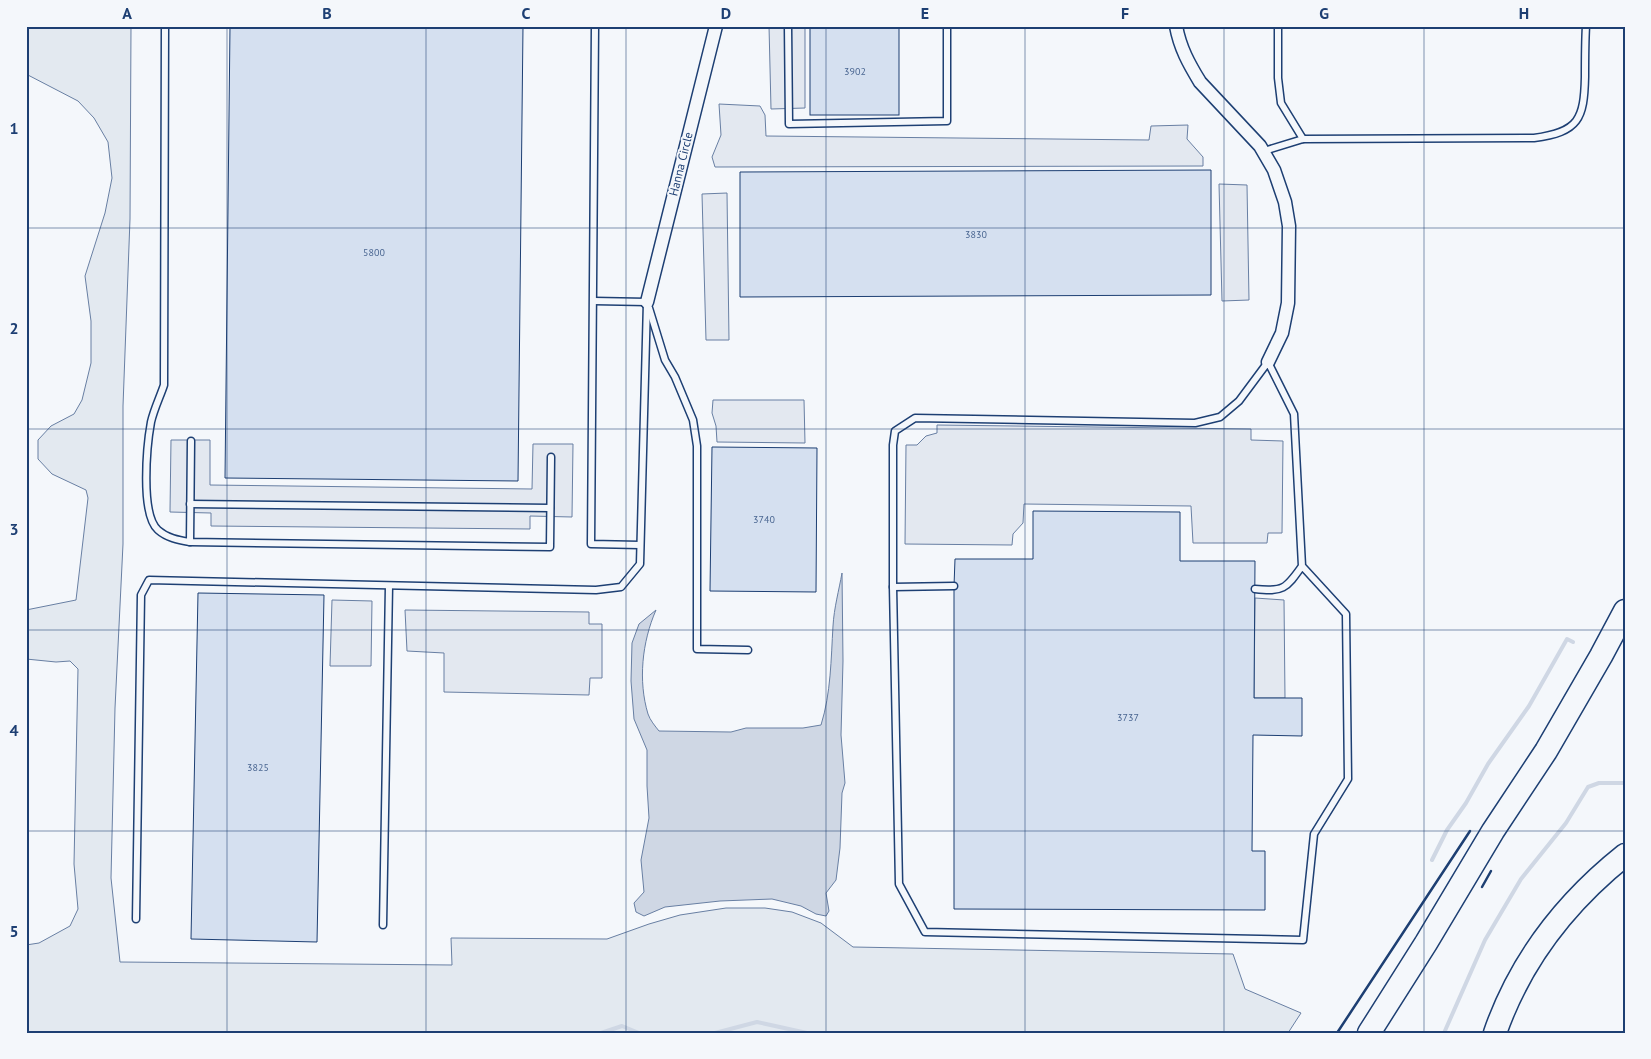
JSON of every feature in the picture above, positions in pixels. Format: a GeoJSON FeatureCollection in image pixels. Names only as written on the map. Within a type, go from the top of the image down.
{"type":"FeatureCollection","features":[{"type":"Feature","properties":{"kind":"highway"},"geometry":{"type":"LineString","coordinates":[[1368,1033],[1426,943],[1493,831],[1546,751],[1625,611]]}},
{"type":"Feature","properties":{"kind":"highway"},"geometry":{"type":"LineString","coordinates":[[1352,1033],[1416,936],[1493,831]]}},
{"type":"Feature","properties":{"kind":"highway"},"geometry":{"type":"LineString","coordinates":[[1495,1033],[1513,989],[1524,968],[1543,940],[1582,892],[1625,855]]}},
{"type":"Feature","properties":{"kind":"street","name":"Hanna Circle"},"geometry":{"type":"LineString","coordinates":[[648,302],[716,26]]}},
{"type":"Feature","properties":{"kind":"street"},"geometry":{"type":"LineString","coordinates":[[1176,26],[1180,45],[1194,73],[1200,82],[1256,140],[1274,170],[1282,190],[1288,216],[1289,239],[1286,315],[1282,333],[1268,362]]}},
{"type":"Feature","properties":{"kind":"lane"},"geometry":{"type":"LineString","coordinates":[[165,26],[164,385],[152,421],[146,457],[147,498],[150,519],[157,530],[172,538],[190,542],[550,547],[551,457]]}},
{"type":"Feature","properties":{"kind":"lane"},"geometry":{"type":"LineString","coordinates":[[595,26],[591,544],[640,545]]}},
{"type":"Feature","properties":{"kind":"lane"},"geometry":{"type":"LineString","coordinates":[[788,26],[789,124],[947,121],[946,26]]}},
{"type":"Feature","properties":{"kind":"lane"},"geometry":{"type":"LineString","coordinates":[[1278,26],[1278,78],[1281,103],[1303,139]]}},
{"type":"Feature","properties":{"kind":"lane"},"geometry":{"type":"LineString","coordinates":[[1264,151],[1303,139],[1534,138],[1552,136],[1570,128],[1580,116],[1585,102],[1586,26]]}},
{"type":"Feature","properties":{"kind":"lane"},"geometry":{"type":"LineString","coordinates":[[594,301],[648,302]]}},
{"type":"Feature","properties":{"kind":"lane"},"geometry":{"type":"LineString","coordinates":[[136,919],[141,595],[149,580],[596,590],[622,587],[640,564],[648,302]]}},
{"type":"Feature","properties":{"kind":"lane"},"geometry":{"type":"LineString","coordinates":[[648,302],[665,360],[693,420],[697,446],[696,648],[748,650]]}},
{"type":"Feature","properties":{"kind":"lane"},"geometry":{"type":"LineString","coordinates":[[1255,589],[1274,591],[1289,585],[1302,566],[1294,414],[1268,362],[1239,400],[1220,417],[1194,423],[915,418],[895,431],[893,445],[893,587],[899,884],[925,932],[1303,940],[1314,834],[1348,779],[1346,614],[1302,566]]}},
{"type":"Feature","properties":{"kind":"lane"},"geometry":{"type":"LineString","coordinates":[[190,542],[191,441]]}},
{"type":"Feature","properties":{"kind":"lane"},"geometry":{"type":"LineString","coordinates":[[190,504],[550,508]]}},
{"type":"Feature","properties":{"kind":"lane"},"geometry":{"type":"LineString","coordinates":[[383,925],[388,586]]}},
{"type":"Feature","properties":{"kind":"lane"},"geometry":{"type":"LineString","coordinates":[[893,587],[954,586]]}},
{"type":"Feature","properties":{"kind":"shaded area"},"geometry":{"type":"Polygon","coordinates":[[[26,26],[131,26],[130,219],[123,406],[123,544],[115,708],[111,878],[120,962],[452,965],[451,938],[607,939],[680,915],[726,908],[765,908],[792,912],[821,923],[853,947],[1233,954],[1245,989],[1301,1013],[1288,1033],[26,1033],[26,945],[39,943],[70,926],[78,909],[74,864],[78,669],[70,661],[56,662],[26,659],[26,610],[76,600],[88,498],[86,490],[52,474],[38,459],[38,440],[51,426],[74,414],[82,400],[91,363],[91,321],[85,276],[105,213],[112,178],[108,142],[94,118],[78,101],[26,74],[26,26]]]}},
{"type":"Feature","properties":{"kind":"shaded area"},"geometry":{"type":"Polygon","coordinates":[[[769,26],[805,26],[805,108],[771,109],[769,26]]]}},
{"type":"Feature","properties":{"kind":"shaded area"},"geometry":{"type":"Polygon","coordinates":[[[719,104],[760,106],[765,115],[766,136],[1149,140],[1151,126],[1188,125],[1187,139],[1203,157],[1203,166],[715,167],[712,157],[721,135],[719,104]]]}},
{"type":"Feature","properties":{"kind":"shaded area"},"geometry":{"type":"Polygon","coordinates":[[[1219,184],[1247,185],[1249,300],[1222,301],[1219,184]]]}},
{"type":"Feature","properties":{"kind":"shaded area"},"geometry":{"type":"Polygon","coordinates":[[[727,193],[729,340],[706,340],[702,194],[727,193]]]}},
{"type":"Feature","properties":{"kind":"shaded area"},"geometry":{"type":"Polygon","coordinates":[[[713,400],[804,400],[805,443],[717,442],[716,426],[712,413],[713,400]]]}},
{"type":"Feature","properties":{"kind":"shaded area"},"geometry":{"type":"Polygon","coordinates":[[[937,425],[1251,429],[1251,440],[1283,441],[1282,533],[1268,533],[1267,543],[1193,543],[1191,506],[1024,504],[1023,523],[1013,534],[1012,545],[905,544],[906,445],[917,445],[926,436],[937,433],[937,425]]]}},
{"type":"Feature","properties":{"kind":"shaded area"},"geometry":{"type":"Polygon","coordinates":[[[171,440],[210,440],[210,485],[532,489],[533,444],[573,444],[572,517],[530,516],[530,529],[211,526],[211,513],[170,512],[171,440]]]}},
{"type":"Feature","properties":{"kind":"shaded area"},"geometry":{"type":"Polygon","coordinates":[[[842,573],[843,661],[841,735],[845,783],[842,793],[840,848],[836,880],[826,893],[829,911],[826,916],[816,914],[801,906],[772,899],[720,901],[665,907],[644,916],[636,912],[634,903],[644,892],[641,860],[649,818],[647,750],[634,719],[631,681],[632,643],[639,624],[656,610],[647,635],[642,675],[648,714],[659,731],[731,732],[746,728],[803,728],[821,725],[829,688],[835,606],[842,573]]]}},
{"type":"Feature","properties":{"kind":"shaded area"},"geometry":{"type":"Polygon","coordinates":[[[1255,598],[1284,600],[1285,698],[1254,698],[1255,598]]]}},
{"type":"Feature","properties":{"kind":"shaded area"},"geometry":{"type":"Polygon","coordinates":[[[332,600],[372,601],[371,666],[330,666],[332,600]]]}},
{"type":"Feature","properties":{"kind":"shaded area"},"geometry":{"type":"Polygon","coordinates":[[[405,610],[589,612],[589,624],[602,624],[602,678],[590,678],[589,695],[444,692],[444,653],[407,651],[405,610]]]}},
{"type":"Feature","properties":{"kind":"building"},"geometry":{"type":"Polygon","coordinates":[[[230,26],[523,26],[518,481],[225,478],[230,26]]]}},
{"type":"Feature","properties":{"kind":"building"},"geometry":{"type":"Polygon","coordinates":[[[810,26],[899,26],[899,115],[810,115],[810,26]]]}},
{"type":"Feature","properties":{"kind":"building"},"geometry":{"type":"Polygon","coordinates":[[[1211,170],[1211,295],[740,297],[740,172],[1211,170]]]}},
{"type":"Feature","properties":{"kind":"building"},"geometry":{"type":"Polygon","coordinates":[[[712,447],[817,448],[816,592],[710,591],[712,447]]]}},
{"type":"Feature","properties":{"kind":"building"},"geometry":{"type":"Polygon","coordinates":[[[1033,511],[1180,512],[1180,561],[1255,561],[1254,698],[1302,698],[1302,736],[1253,735],[1252,851],[1265,851],[1265,910],[954,909],[955,559],[1033,559],[1033,511]]]}},
{"type":"Feature","properties":{"kind":"building"},"geometry":{"type":"Polygon","coordinates":[[[198,593],[324,595],[317,942],[191,939],[198,593]]]}},
{"type":"Feature","properties":{"kind":"waterway"},"geometry":{"type":"LineString","coordinates":[[1432,860],[1447,830],[1466,803],[1488,764],[1529,706],[1567,639],[1573,642]]}},
{"type":"Feature","properties":{"kind":"waterway"},"geometry":{"type":"LineString","coordinates":[[1444,1033],[1485,940],[1521,879],[1566,823],[1588,787],[1599,783],[1625,783]]}},
{"type":"Feature","properties":{"kind":"waterway"},"geometry":{"type":"LineString","coordinates":[[715,1033],[757,1022],[807,1033]]}},
{"type":"Feature","properties":{"kind":"waterway"},"geometry":{"type":"LineString","coordinates":[[601,1033],[622,1026],[639,1033]]}},
{"type":"Feature","properties":{"kind":"wall"},"geometry":{"type":"LineString","coordinates":[[1337,1033],[1470,831]]}},
{"type":"Feature","properties":{"kind":"wall"},"geometry":{"type":"LineString","coordinates":[[1482,887],[1491,871]]}}]}
